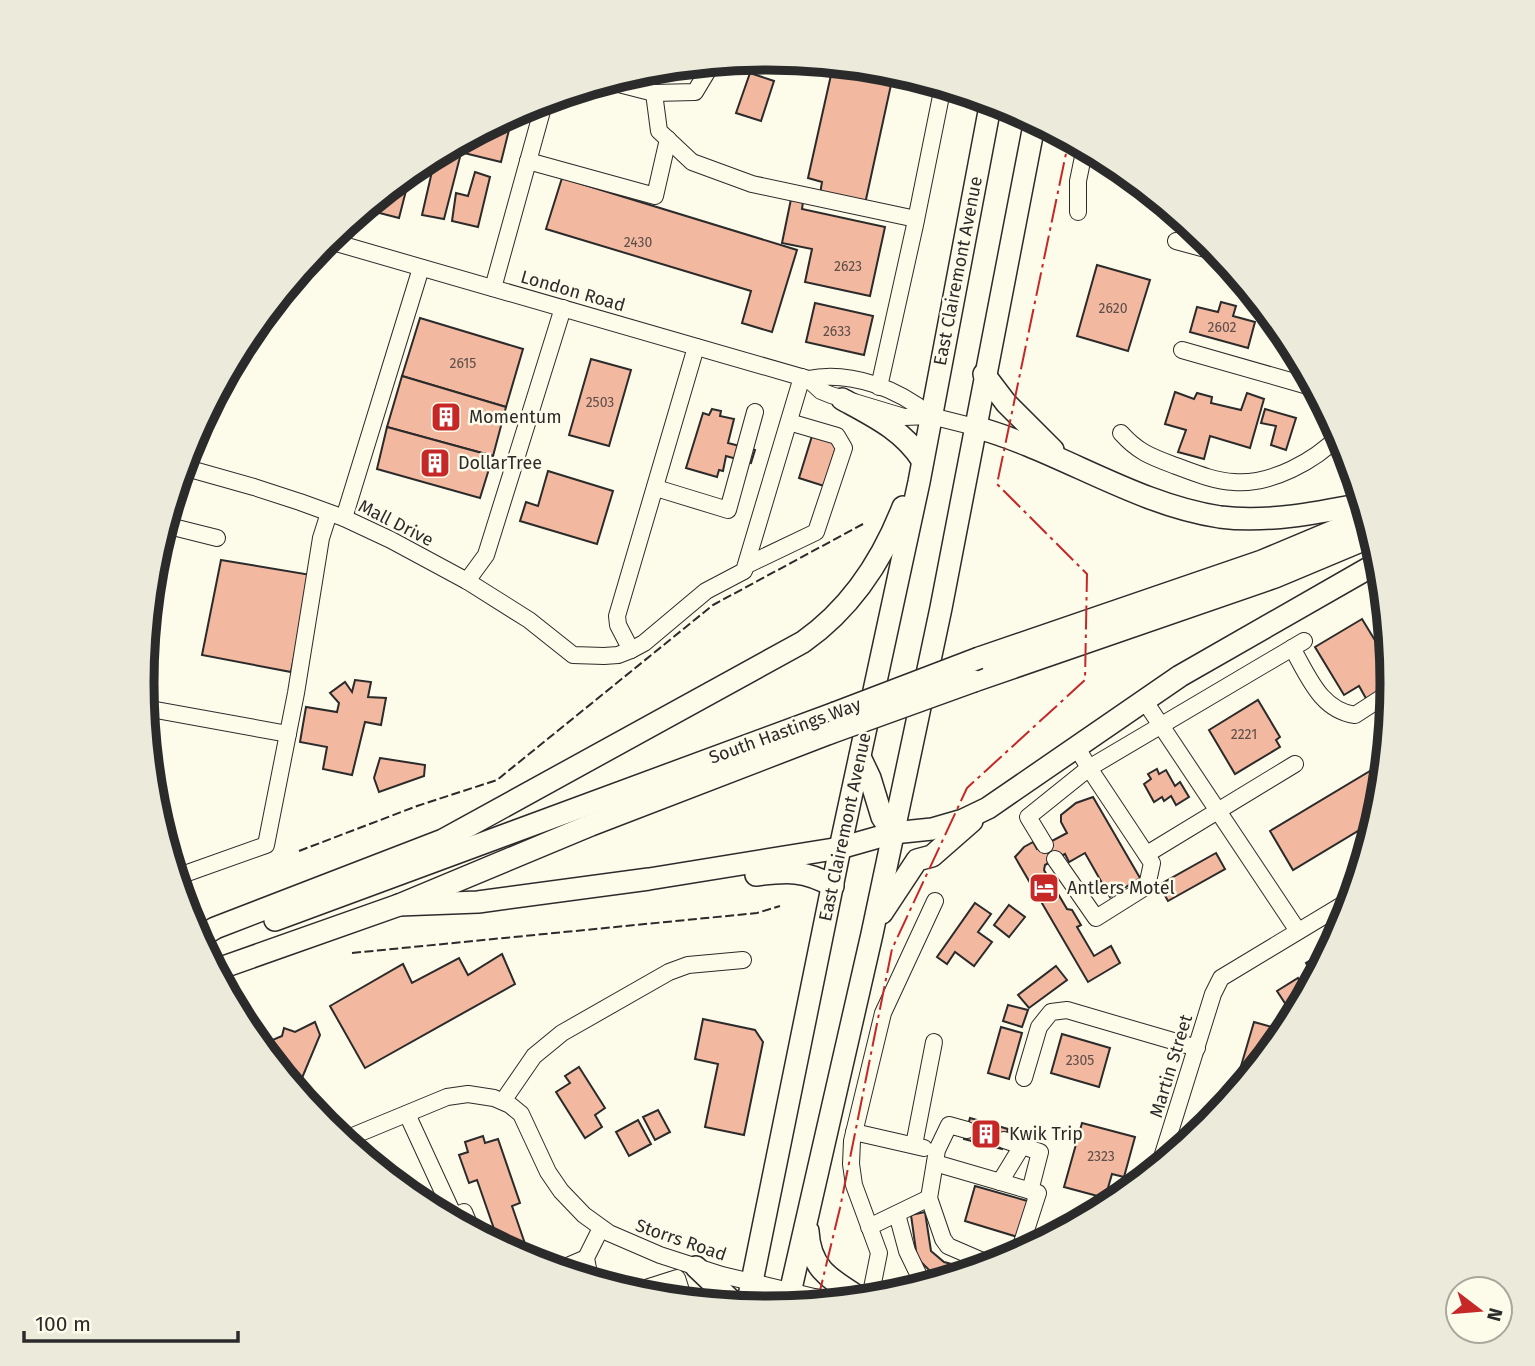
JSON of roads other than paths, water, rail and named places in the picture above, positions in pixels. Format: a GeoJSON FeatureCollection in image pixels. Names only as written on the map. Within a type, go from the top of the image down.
{"type":"FeatureCollection","features":[{"type":"Feature","properties":{"kind":"main road","name":"East Clairemont Avenue"},"geometry":{"type":"LineString","coordinates":[[749,1296],[931,416],[989,112]]}},
{"type":"Feature","properties":{"kind":"main road"},"geometry":{"type":"LineString","coordinates":[[789,1295],[872,934],[941,608],[1033,130]]}},
{"type":"Feature","properties":{"kind":"main road"},"geometry":{"type":"LineString","coordinates":[[985,374],[1006,403],[1059,457]]}},
{"type":"Feature","properties":{"kind":"main road"},"geometry":{"type":"LineString","coordinates":[[208,933],[443,840],[803,642],[823,628],[840,612],[874,568],[890,540],[922,460],[895,429],[842,399]]}},
{"type":"Feature","properties":{"kind":"main road"},"geometry":{"type":"LineString","coordinates":[[975,427],[1012,438],[1159,500],[1184,509],[1222,517],[1286,516],[1354,505]]}},
{"type":"Feature","properties":{"kind":"main road","name":"South Hastings Way"},"geometry":{"type":"LineString","coordinates":[[225,967],[399,905],[832,723],[979,658],[1262,561],[1359,520]]}},
{"type":"Feature","properties":{"kind":"main road","name":"South Hastings Way"},"geometry":{"type":"LineString","coordinates":[[212,941],[832,723],[974,681],[1275,577],[1364,540]]}},
{"type":"Feature","properties":{"kind":"main road"},"geometry":{"type":"LineString","coordinates":[[872,934],[897,887],[917,860],[932,856],[988,808],[1180,676],[1370,568]]}},
{"type":"Feature","properties":{"kind":"main road"},"geometry":{"type":"LineString","coordinates":[[860,757],[870,778],[879,811],[893,833]]}},
{"type":"Feature","properties":{"kind":"main road"},"geometry":{"type":"LineString","coordinates":[[399,905],[478,902],[649,879],[840,848],[893,833],[932,829],[963,820],[988,808]]}},
{"type":"Feature","properties":{"kind":"main road"},"geometry":{"type":"LineString","coordinates":[[649,879],[720,879],[798,872],[833,886]]}},
{"type":"Feature","properties":{"kind":"main road"},"geometry":{"type":"LineString","coordinates":[[807,1217],[810,1251],[816,1262],[824,1273],[850,1291]]}},
{"type":"Feature","properties":{"kind":"main road"},"geometry":{"type":"LineString","coordinates":[[685,1270],[720,1294]]}},
{"type":"Feature","properties":{"kind":"street"},"geometry":{"type":"LineString","coordinates":[[629,86],[654,93],[695,92],[706,73]]}},
{"type":"Feature","properties":{"kind":"street"},"geometry":{"type":"LineString","coordinates":[[654,93],[659,131],[692,162],[752,184],[916,219]]}},
{"type":"Feature","properties":{"kind":"street"},"geometry":{"type":"LineString","coordinates":[[879,387],[941,96]]}},
{"type":"Feature","properties":{"kind":"street"},"geometry":{"type":"LineString","coordinates":[[493,288],[541,114]]}},
{"type":"Feature","properties":{"kind":"street"},"geometry":{"type":"LineString","coordinates":[[528,161],[654,196],[668,139]]}},
{"type":"Feature","properties":{"kind":"street"},"geometry":{"type":"LineString","coordinates":[[1078,212],[1078,181],[1083,157]]}},
{"type":"Feature","properties":{"kind":"street"},"geometry":{"type":"LineString","coordinates":[[1176,241],[1198,247]]}},
{"type":"Feature","properties":{"kind":"street","name":"London Road"},"geometry":{"type":"LineString","coordinates":[[340,244],[805,378],[839,376],[879,387],[907,397],[931,416]]}},
{"type":"Feature","properties":{"kind":"street"},"geometry":{"type":"LineString","coordinates":[[185,874],[266,845],[321,538],[336,516],[421,268]]}},
{"type":"Feature","properties":{"kind":"street"},"geometry":{"type":"LineString","coordinates":[[467,581],[486,555],[563,308]]}},
{"type":"Feature","properties":{"kind":"street"},"geometry":{"type":"LineString","coordinates":[[696,347],[617,616],[618,625],[632,650],[706,591],[739,575],[747,565],[789,422],[805,378]]}},
{"type":"Feature","properties":{"kind":"street"},"geometry":{"type":"LineString","coordinates":[[1182,350],[1302,384]]}},
{"type":"Feature","properties":{"kind":"street","name":"London Road"},"geometry":{"type":"LineString","coordinates":[[805,378],[821,391],[904,417],[931,416],[975,427]]}},
{"type":"Feature","properties":{"kind":"street"},"geometry":{"type":"LineString","coordinates":[[656,488],[728,510],[755,412]]}},
{"type":"Feature","properties":{"kind":"street"},"geometry":{"type":"LineString","coordinates":[[747,565],[816,533],[844,448],[837,436],[789,422]]}},
{"type":"Feature","properties":{"kind":"street"},"geometry":{"type":"LineString","coordinates":[[1122,433],[1142,453],[1197,474],[1237,483],[1256,481],[1287,471],[1332,443]]}},
{"type":"Feature","properties":{"kind":"street","name":"Mall Drive"},"geometry":{"type":"LineString","coordinates":[[193,470],[254,486],[336,516],[467,581],[529,620],[573,655],[618,655],[632,650]]}},
{"type":"Feature","properties":{"kind":"street"},"geometry":{"type":"LineString","coordinates":[[174,527],[217,538]]}},
{"type":"Feature","properties":{"kind":"street"},"geometry":{"type":"LineString","coordinates":[[1357,576],[1371,575]]}},
{"type":"Feature","properties":{"kind":"street"},"geometry":{"type":"LineString","coordinates":[[1045,845],[1028,817],[1089,768],[1298,644],[1321,696],[1335,709],[1355,715],[1380,699]]}},
{"type":"Feature","properties":{"kind":"street"},"geometry":{"type":"LineString","coordinates":[[1144,700],[1298,931],[1338,907]]}},
{"type":"Feature","properties":{"kind":"street"},"geometry":{"type":"LineString","coordinates":[[155,710],[288,734]]}},
{"type":"Feature","properties":{"kind":"street"},"geometry":{"type":"LineString","coordinates":[[1055,859],[1096,918],[1147,886],[1152,863],[1076,746]]}},
{"type":"Feature","properties":{"kind":"street"},"geometry":{"type":"LineString","coordinates":[[1147,854],[1295,764]]}},
{"type":"Feature","properties":{"kind":"street"},"geometry":{"type":"LineString","coordinates":[[872,1287],[879,1252],[852,1173],[851,1149],[883,1013],[935,901]]}},
{"type":"Feature","properties":{"kind":"street","name":"Martin Street"},"geometry":{"type":"LineString","coordinates":[[1164,1150],[1213,995],[1221,978],[1298,931]]}},
{"type":"Feature","properties":{"kind":"street"},"geometry":{"type":"LineString","coordinates":[[354,1135],[457,1094],[478,1094],[503,1101],[534,1056],[562,1033],[669,972],[688,965],[743,960]]}},
{"type":"Feature","properties":{"kind":"street"},"geometry":{"type":"LineString","coordinates":[[1024,1078],[1038,1027],[1051,1012],[1067,1010],[1197,1048]]}},
{"type":"Feature","properties":{"kind":"street"},"geometry":{"type":"LineString","coordinates":[[914,1145],[934,1042]]}},
{"type":"Feature","properties":{"kind":"street","name":"Storrs Road"},"geometry":{"type":"LineString","coordinates":[[503,1101],[516,1109],[524,1119],[543,1162],[561,1191],[601,1228],[685,1270],[752,1282],[781,1296]]}},
{"type":"Feature","properties":{"kind":"street"},"geometry":{"type":"LineString","coordinates":[[407,1114],[448,1206]]}},
{"type":"Feature","properties":{"kind":"street"},"geometry":{"type":"LineString","coordinates":[[967,1130],[949,1125],[936,1157],[929,1198],[948,1246],[977,1258]]}},
{"type":"Feature","properties":{"kind":"street"},"geometry":{"type":"LineString","coordinates":[[854,1132],[914,1145],[936,1157],[1000,1182],[1038,1193],[1023,1240]]}},
{"type":"Feature","properties":{"kind":"street"},"geometry":{"type":"LineString","coordinates":[[1004,1140],[1040,1152],[1030,1191]]}},
{"type":"Feature","properties":{"kind":"street"},"geometry":{"type":"LineString","coordinates":[[1000,1182],[1022,1146]]}},
{"type":"Feature","properties":{"kind":"street"},"geometry":{"type":"LineString","coordinates":[[869,1227],[929,1198]]}},
{"type":"Feature","properties":{"kind":"street"},"geometry":{"type":"LineString","coordinates":[[897,1213],[907,1251],[919,1277]]}},
{"type":"Feature","properties":{"kind":"street"},"geometry":{"type":"LineString","coordinates":[[588,1269],[586,1258],[601,1228]]}},
{"type":"Feature","properties":{"kind":"street"},"geometry":{"type":"LineString","coordinates":[[573,1264],[586,1258]]}},
{"type":"Feature","properties":{"kind":"street"},"geometry":{"type":"LineString","coordinates":[[651,1284],[685,1270],[684,1291]]}},
{"type":"Feature","properties":{"kind":"tunnel"},"geometry":{"type":"LineString","coordinates":[[967,1130],[1004,1140]]}},
{"type":"Feature","properties":{"kind":"place","name":"Momentum"},"geometry":{"type":"Point","coordinates":[446,417]}},
{"type":"Feature","properties":{"kind":"place","name":"DollarTree"},"geometry":{"type":"Point","coordinates":[435,463]}},
{"type":"Feature","properties":{"kind":"place","name":"Antlers Motel"},"geometry":{"type":"Point","coordinates":[1044,888]}},
{"type":"Feature","properties":{"kind":"place","name":"Kwik Trip"},"geometry":{"type":"Point","coordinates":[986,1134]}}]}
